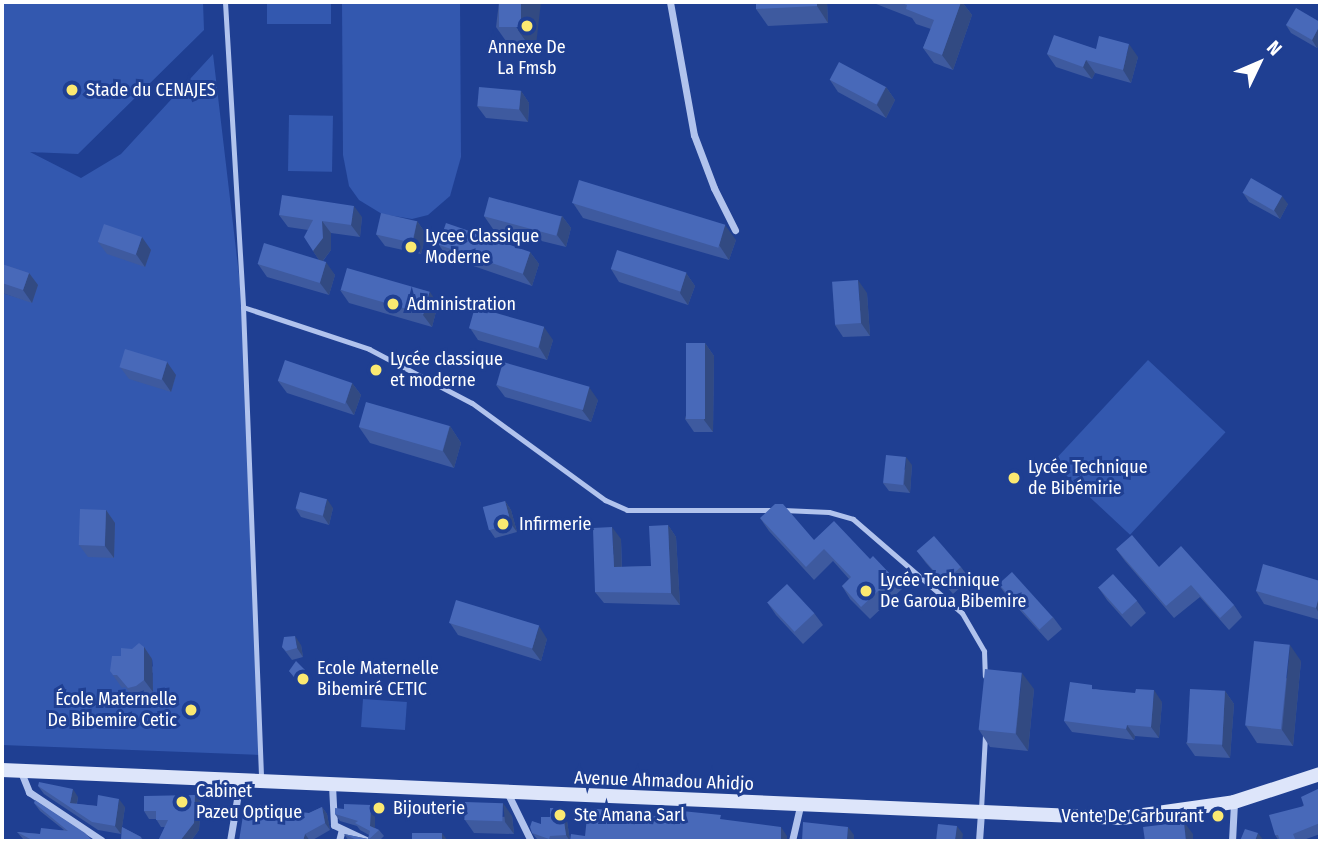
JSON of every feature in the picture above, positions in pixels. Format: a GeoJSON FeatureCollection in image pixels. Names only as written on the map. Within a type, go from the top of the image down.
{"type":"FeatureCollection","features":[{"type":"Feature","properties":{"kind":"main road","name":"Avenue Ahmadou Ahidjo"},"geometry":{"type":"LineString","coordinates":[[2,770],[509,794],[1122,818],[1234,802],[1320,774]]}},
{"type":"Feature","properties":{"kind":"street"},"geometry":{"type":"LineString","coordinates":[[670,2],[694,135],[714,188],[735,230]]}},
{"type":"Feature","properties":{"kind":"street"},"geometry":{"type":"LineString","coordinates":[[20,771],[29,792],[101,840]]}},
{"type":"Feature","properties":{"kind":"street"},"geometry":{"type":"LineString","coordinates":[[230,841],[240,781]]}},
{"type":"Feature","properties":{"kind":"street"},"geometry":{"type":"LineString","coordinates":[[332,785],[331,817],[334,825],[369,841]]}},
{"type":"Feature","properties":{"kind":"street"},"geometry":{"type":"LineString","coordinates":[[509,794],[531,841]]}},
{"type":"Feature","properties":{"kind":"street"},"geometry":{"type":"LineString","coordinates":[[1232,841],[1234,802]]}},
{"type":"Feature","properties":{"kind":"street"},"geometry":{"type":"LineString","coordinates":[[792,841],[800,805]]}},
{"type":"Feature","properties":{"kind":"street"},"geometry":{"type":"LineString","coordinates":[[979,841],[981,814]]}},
{"type":"Feature","properties":{"kind":"street"},"geometry":{"type":"LineString","coordinates":[[339,841],[342,829]]}},
{"type":"Feature","properties":{"kind":"lane"},"geometry":{"type":"LineString","coordinates":[[225,2],[243,307],[261,782]]}},
{"type":"Feature","properties":{"kind":"lane"},"geometry":{"type":"LineString","coordinates":[[243,307],[369,349],[460,397],[605,500],[627,510],[799,510],[829,512],[853,519],[962,613],[985,651],[985,684]]}},
{"type":"Feature","properties":{"kind":"lane"},"geometry":{"type":"LineString","coordinates":[[981,814],[985,732]]}},
{"type":"Feature","properties":{"kind":"shaded area"},"geometry":{"type":"Polygon","coordinates":[[[2,2],[203,2],[204,30],[78,154],[30,152],[81,178],[121,154],[213,54],[243,309],[262,755],[2,745],[2,293],[32,302],[2,274],[2,2]],[[152,659],[129,687],[147,700],[153,692],[153,673],[149,670],[153,666],[152,659]]]}},
{"type":"Feature","properties":{"kind":"shaded area"},"geometry":{"type":"Polygon","coordinates":[[[267,2],[331,2],[331,24],[267,24],[267,2]]]}},
{"type":"Feature","properties":{"kind":"shaded area"},"geometry":{"type":"Polygon","coordinates":[[[342,2],[460,2],[461,157],[450,196],[428,215],[412,219],[382,214],[359,200],[349,186],[343,155],[342,2]]]}},
{"type":"Feature","properties":{"kind":"shaded area"},"geometry":{"type":"Polygon","coordinates":[[[289,115],[333,116],[332,172],[288,171],[289,115]]]}},
{"type":"Feature","properties":{"kind":"shaded area"},"geometry":{"type":"Polygon","coordinates":[[[1148,360],[1226,432],[1130,535],[1053,462],[1148,360]]]}},
{"type":"Feature","properties":{"kind":"shaded area"},"geometry":{"type":"Polygon","coordinates":[[[363,699],[407,702],[405,730],[361,727],[363,699]]]}},
{"type":"Feature","properties":{"kind":"building"},"geometry":{"type":"Polygon","coordinates":[[[499,2],[521,2],[521,27],[499,27],[499,2]]]}},
{"type":"Feature","properties":{"kind":"building"},"geometry":{"type":"Polygon","coordinates":[[[756,2],[817,2],[817,6],[756,9],[756,2]]]}},
{"type":"Feature","properties":{"kind":"building"},"geometry":{"type":"Polygon","coordinates":[[[899,2],[961,2],[942,55],[923,48],[934,20],[906,9],[907,5],[899,2]]]}},
{"type":"Feature","properties":{"kind":"building"},"geometry":{"type":"Polygon","coordinates":[[[1296,8],[1320,22],[1312,40],[1286,25],[1296,8]]]}},
{"type":"Feature","properties":{"kind":"building"},"geometry":{"type":"Polygon","coordinates":[[[1054,35],[1096,49],[1099,36],[1129,44],[1123,70],[1086,60],[1083,67],[1047,54],[1054,35]]]}},
{"type":"Feature","properties":{"kind":"building"},"geometry":{"type":"Polygon","coordinates":[[[839,62],[886,87],[876,105],[830,80],[839,62]]]}},
{"type":"Feature","properties":{"kind":"building"},"geometry":{"type":"Polygon","coordinates":[[[479,87],[521,91],[519,110],[477,106],[479,87]]]}},
{"type":"Feature","properties":{"kind":"building"},"geometry":{"type":"Polygon","coordinates":[[[1251,178],[1282,196],[1274,211],[1242,193],[1251,178]]]}},
{"type":"Feature","properties":{"kind":"building"},"geometry":{"type":"Polygon","coordinates":[[[579,180],[725,225],[718,248],[572,203],[579,180]]]}},
{"type":"Feature","properties":{"kind":"building"},"geometry":{"type":"Polygon","coordinates":[[[282,195],[354,206],[351,225],[322,221],[323,238],[313,251],[304,237],[313,220],[279,215],[282,195]]]}},
{"type":"Feature","properties":{"kind":"building"},"geometry":{"type":"Polygon","coordinates":[[[489,197],[561,216],[556,236],[484,216],[489,197]]]}},
{"type":"Feature","properties":{"kind":"building"},"geometry":{"type":"Polygon","coordinates":[[[381,213],[417,221],[412,243],[376,234],[381,213]]]}},
{"type":"Feature","properties":{"kind":"building"},"geometry":{"type":"Polygon","coordinates":[[[446,223],[530,252],[523,274],[439,245],[446,223]]]}},
{"type":"Feature","properties":{"kind":"building"},"geometry":{"type":"Polygon","coordinates":[[[104,224],[142,237],[136,255],[98,242],[104,224]]]}},
{"type":"Feature","properties":{"kind":"building"},"geometry":{"type":"Polygon","coordinates":[[[264,243],[326,262],[320,283],[258,264],[264,243]]]}},
{"type":"Feature","properties":{"kind":"building"},"geometry":{"type":"Polygon","coordinates":[[[617,250],[686,273],[680,292],[611,269],[617,250]]]}},
{"type":"Feature","properties":{"kind":"building"},"geometry":{"type":"Polygon","coordinates":[[[2,264],[29,273],[23,290],[2,283],[2,264]]]}},
{"type":"Feature","properties":{"kind":"building"},"geometry":{"type":"Polygon","coordinates":[[[347,268],[430,292],[423,314],[341,290],[347,268]]]}},
{"type":"Feature","properties":{"kind":"building"},"geometry":{"type":"Polygon","coordinates":[[[858,280],[861,323],[835,325],[832,282],[858,280]]]}},
{"type":"Feature","properties":{"kind":"building"},"geometry":{"type":"Polygon","coordinates":[[[475,307],[544,327],[538,348],[469,328],[475,307]]]}},
{"type":"Feature","properties":{"kind":"building"},"geometry":{"type":"Polygon","coordinates":[[[686,343],[705,343],[705,419],[686,419],[686,343]]]}},
{"type":"Feature","properties":{"kind":"building"},"geometry":{"type":"Polygon","coordinates":[[[125,349],[167,362],[162,380],[119,367],[125,349]]]}},
{"type":"Feature","properties":{"kind":"building"},"geometry":{"type":"Polygon","coordinates":[[[285,360],[352,383],[345,404],[278,381],[285,360]]]}},
{"type":"Feature","properties":{"kind":"building"},"geometry":{"type":"Polygon","coordinates":[[[503,362],[590,387],[583,410],[496,385],[503,362]]]}},
{"type":"Feature","properties":{"kind":"building"},"geometry":{"type":"Polygon","coordinates":[[[366,402],[450,426],[442,451],[359,427],[366,402]]]}},
{"type":"Feature","properties":{"kind":"building"},"geometry":{"type":"Polygon","coordinates":[[[886,455],[906,457],[903,485],[883,483],[886,455]]]}},
{"type":"Feature","properties":{"kind":"building"},"geometry":{"type":"Polygon","coordinates":[[[300,492],[327,499],[323,516],[296,508],[300,492]]]}},
{"type":"Feature","properties":{"kind":"building"},"geometry":{"type":"Polygon","coordinates":[[[505,501],[511,524],[489,530],[483,507],[505,501]]]}},
{"type":"Feature","properties":{"kind":"building"},"geometry":{"type":"Polygon","coordinates":[[[775,504],[783,504],[814,540],[834,521],[870,559],[873,556],[893,577],[861,607],[842,586],[851,577],[824,549],[806,567],[760,518],[775,504]]]}},
{"type":"Feature","properties":{"kind":"building"},"geometry":{"type":"Polygon","coordinates":[[[80,509],[106,510],[105,546],[79,545],[80,509]]]}},
{"type":"Feature","properties":{"kind":"building"},"geometry":{"type":"Polygon","coordinates":[[[668,525],[671,593],[595,592],[593,528],[612,527],[614,567],[651,566],[649,526],[668,525]]]}},
{"type":"Feature","properties":{"kind":"building"},"geometry":{"type":"Polygon","coordinates":[[[1132,535],[1159,567],[1181,546],[1234,605],[1220,618],[1191,585],[1166,606],[1116,549],[1132,535]]]}},
{"type":"Feature","properties":{"kind":"building"},"geometry":{"type":"Polygon","coordinates":[[[934,536],[961,567],[944,582],[917,551],[934,536]]]}},
{"type":"Feature","properties":{"kind":"building"},"geometry":{"type":"Polygon","coordinates":[[[1263,564],[1320,581],[1316,608],[1256,591],[1263,564]]]}},
{"type":"Feature","properties":{"kind":"building"},"geometry":{"type":"Polygon","coordinates":[[[1012,572],[1053,617],[1039,629],[999,584],[1012,572]]]}},
{"type":"Feature","properties":{"kind":"building"},"geometry":{"type":"Polygon","coordinates":[[[1113,574],[1137,601],[1122,614],[1098,587],[1113,574]]]}},
{"type":"Feature","properties":{"kind":"building"},"geometry":{"type":"Polygon","coordinates":[[[787,584],[814,613],[795,632],[767,602],[787,584]]]}},
{"type":"Feature","properties":{"kind":"building"},"geometry":{"type":"Polygon","coordinates":[[[456,600],[539,625],[532,648],[449,623],[456,600]]]}},
{"type":"Feature","properties":{"kind":"building"},"geometry":{"type":"Polygon","coordinates":[[[295,636],[297,648],[286,651],[282,647],[284,637],[295,636]]]}},
{"type":"Feature","properties":{"kind":"building"},"geometry":{"type":"Polygon","coordinates":[[[1254,641],[1290,645],[1281,729],[1245,726],[1254,641]]]}},
{"type":"Feature","properties":{"kind":"building"},"geometry":{"type":"Polygon","coordinates":[[[139,643],[144,647],[144,680],[128,688],[110,671],[112,656],[121,656],[121,648],[132,649],[139,643]]]}},
{"type":"Feature","properties":{"kind":"building"},"geometry":{"type":"Polygon","coordinates":[[[296,661],[305,670],[303,675],[296,679],[289,671],[296,661]]]}},
{"type":"Feature","properties":{"kind":"building"},"geometry":{"type":"Polygon","coordinates":[[[985,669],[1022,673],[1015,734],[979,730],[985,669]]]}},
{"type":"Feature","properties":{"kind":"building"},"geometry":{"type":"Polygon","coordinates":[[[1070,682],[1092,685],[1092,689],[1135,693],[1136,689],[1154,690],[1151,727],[1127,725],[1126,729],[1064,721],[1070,682]]]}},
{"type":"Feature","properties":{"kind":"building"},"geometry":{"type":"Polygon","coordinates":[[[1190,689],[1225,691],[1222,745],[1187,743],[1190,689]]]}},
{"type":"Feature","properties":{"kind":"building"},"geometry":{"type":"Polygon","coordinates":[[[39,782],[73,789],[70,803],[97,806],[98,795],[119,799],[115,826],[92,822],[38,786],[39,782]]]}},
{"type":"Feature","properties":{"kind":"building"},"geometry":{"type":"Polygon","coordinates":[[[1320,788],[1320,823],[1293,834],[1296,841],[1280,841],[1278,835],[1275,835],[1269,815],[1304,806],[1301,797],[1320,788]]]}},
{"type":"Feature","properties":{"kind":"building"},"geometry":{"type":"Polygon","coordinates":[[[195,795],[194,823],[180,841],[159,839],[168,820],[156,820],[156,811],[144,811],[144,796],[195,795]]]}},
{"type":"Feature","properties":{"kind":"building"},"geometry":{"type":"Polygon","coordinates":[[[35,800],[93,841],[34,841],[17,832],[40,834],[41,828],[68,831],[34,803],[35,800]]]}},
{"type":"Feature","properties":{"kind":"building"},"geometry":{"type":"Polygon","coordinates":[[[465,802],[503,803],[502,821],[464,820],[465,802]]]}},
{"type":"Feature","properties":{"kind":"building"},"geometry":{"type":"Polygon","coordinates":[[[344,804],[371,805],[370,826],[379,830],[367,841],[359,841],[344,834],[368,839],[370,831],[355,823],[358,821],[335,814],[335,808],[344,809],[344,804]]]}},
{"type":"Feature","properties":{"kind":"building"},"geometry":{"type":"Polygon","coordinates":[[[258,805],[272,805],[272,810],[309,813],[322,807],[325,823],[305,834],[303,841],[239,841],[244,809],[258,811],[258,805]]]}},
{"type":"Feature","properties":{"kind":"building"},"geometry":{"type":"Polygon","coordinates":[[[550,808],[562,808],[566,835],[550,836],[549,839],[532,833],[532,821],[541,824],[541,817],[550,817],[550,808]]]}},
{"type":"Feature","properties":{"kind":"building"},"geometry":{"type":"Polygon","coordinates":[[[588,808],[607,810],[607,815],[641,823],[642,816],[671,816],[672,810],[721,815],[720,819],[781,827],[781,841],[570,841],[571,834],[585,836],[588,808]]]}},
{"type":"Feature","properties":{"kind":"building"},"geometry":{"type":"Polygon","coordinates":[[[803,822],[848,827],[847,840],[851,841],[802,841],[803,822]]]}},
{"type":"Feature","properties":{"kind":"building"},"geometry":{"type":"Polygon","coordinates":[[[1184,822],[1186,841],[1145,841],[1143,827],[1184,822]]]}},
{"type":"Feature","properties":{"kind":"building"},"geometry":{"type":"Polygon","coordinates":[[[938,824],[957,826],[955,841],[936,841],[938,824]]]}},
{"type":"Feature","properties":{"kind":"building"},"geometry":{"type":"Polygon","coordinates":[[[122,827],[141,837],[140,841],[121,841],[122,827]]]}},
{"type":"Feature","properties":{"kind":"building"},"geometry":{"type":"Polygon","coordinates":[[[1245,829],[1258,833],[1255,841],[1240,841],[1245,829]]]}},
{"type":"Feature","properties":{"kind":"building"},"geometry":{"type":"Polygon","coordinates":[[[412,833],[442,833],[442,841],[412,841],[412,833]]]}},
{"type":"Feature","properties":{"kind":"place","name":"Annexe De La Fmsb"},"geometry":{"type":"Point","coordinates":[527,26]}},
{"type":"Feature","properties":{"kind":"place","name":"Stade du CENAJES"},"geometry":{"type":"Point","coordinates":[72,90]}},
{"type":"Feature","properties":{"kind":"place","name":"Lycee Classique Moderne"},"geometry":{"type":"Point","coordinates":[411,247]}},
{"type":"Feature","properties":{"kind":"place","name":"Administration"},"geometry":{"type":"Point","coordinates":[393,304]}},
{"type":"Feature","properties":{"kind":"place","name":"Lycée classique et moderne"},"geometry":{"type":"Point","coordinates":[376,370]}},
{"type":"Feature","properties":{"kind":"place","name":"Lycée Technique de Bibémirie"},"geometry":{"type":"Point","coordinates":[1014,478]}},
{"type":"Feature","properties":{"kind":"place","name":"Infirmerie"},"geometry":{"type":"Point","coordinates":[503,524]}},
{"type":"Feature","properties":{"kind":"place","name":"Lycée Technique De Garoua Bibemire"},"geometry":{"type":"Point","coordinates":[866,591]}},
{"type":"Feature","properties":{"kind":"place","name":"Ecole Maternelle Bibemiré CETIC"},"geometry":{"type":"Point","coordinates":[303,679]}},
{"type":"Feature","properties":{"kind":"place","name":"École Maternelle De Bibemire Cetic"},"geometry":{"type":"Point","coordinates":[191,710]}},
{"type":"Feature","properties":{"kind":"place","name":"Cabinet Pazeu Optique"},"geometry":{"type":"Point","coordinates":[182,802]}},
{"type":"Feature","properties":{"kind":"place","name":"Bijouterie"},"geometry":{"type":"Point","coordinates":[379,808]}},
{"type":"Feature","properties":{"kind":"place","name":"Ste Amana Sarl"},"geometry":{"type":"Point","coordinates":[560,815]}},
{"type":"Feature","properties":{"kind":"place","name":"Vente De Carburant"},"geometry":{"type":"Point","coordinates":[1218,816]}}]}
